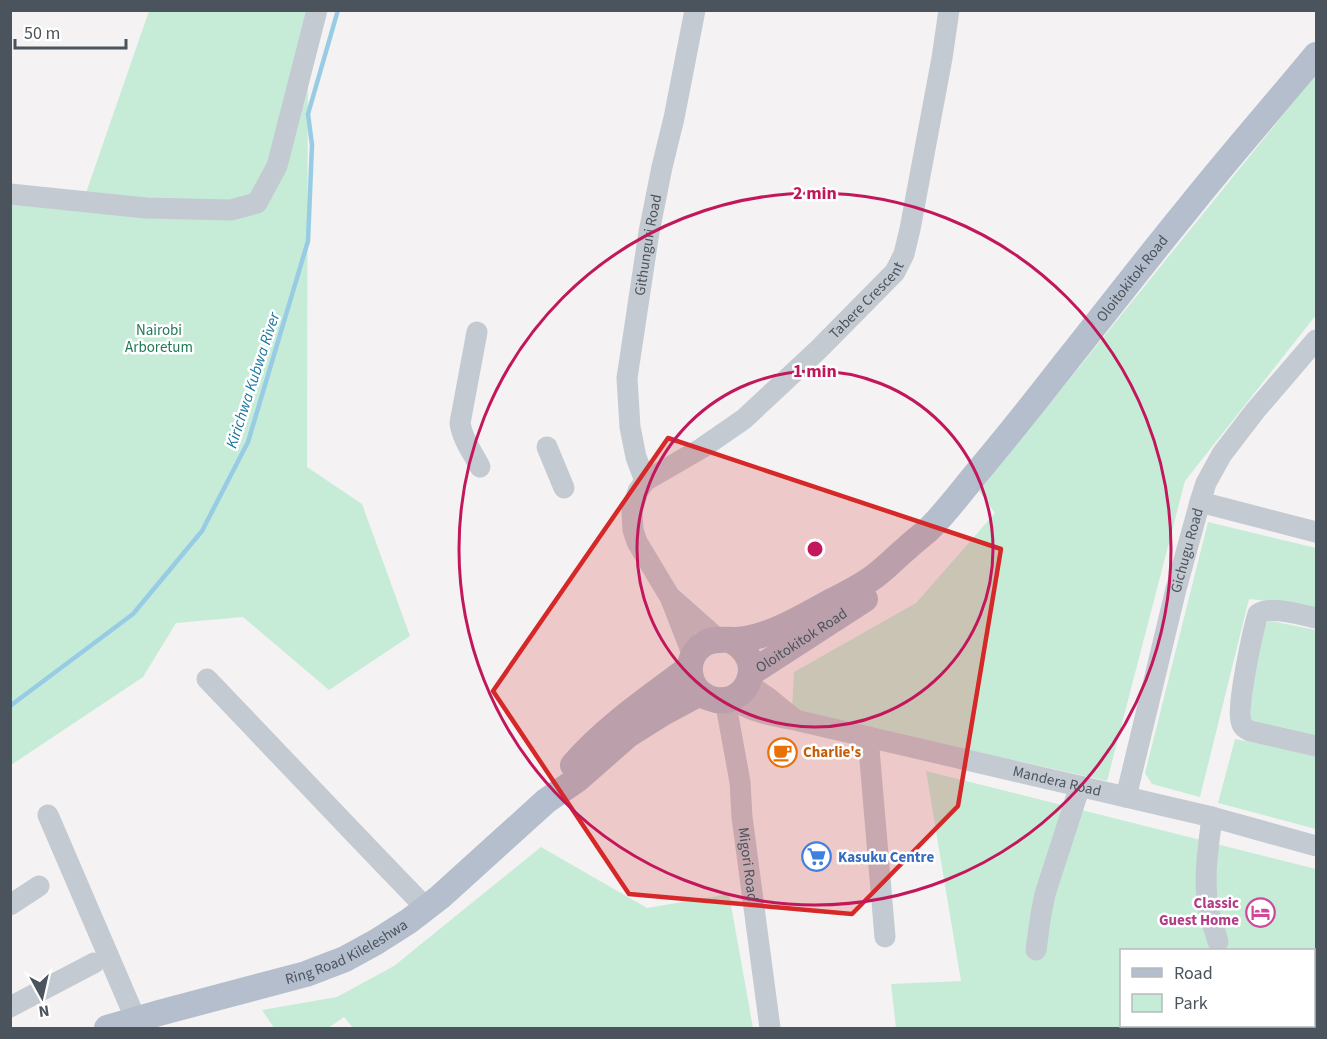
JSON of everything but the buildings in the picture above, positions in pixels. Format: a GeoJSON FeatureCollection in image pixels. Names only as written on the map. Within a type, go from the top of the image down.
{"type":"FeatureCollection","features":[{"type":"Feature","properties":{"kind":"main road","name":"Oloitokitok Road"},"geometry":{"type":"LineString","coordinates":[[739,689],[808,636],[838,618],[883,585],[902,566],[927,531],[950,506],[1187,210],[1317,55]]}},
{"type":"Feature","properties":{"kind":"main road"},"geometry":{"type":"LineString","coordinates":[[724,640],[737,644],[744,650],[751,665],[739,689],[716,700],[700,693],[690,677],[691,662],[703,644],[724,640],[745,639],[783,627],[801,618],[874,577],[927,531]]}},
{"type":"Feature","properties":{"kind":"main road","name":"Ring Road Kileleshwa"},"geometry":{"type":"LineString","coordinates":[[546,801],[574,764],[599,737],[691,662]]}},
{"type":"Feature","properties":{"kind":"main road","name":"Ring Road Kileleshwa"},"geometry":{"type":"LineString","coordinates":[[107,1029],[306,974],[345,959],[376,942],[409,921],[440,897],[546,801],[569,786],[628,735],[700,693]]}},
{"type":"Feature","properties":{"kind":"street"},"geometry":{"type":"LineString","coordinates":[[10,194],[146,208],[231,210],[257,203],[277,166],[317,10]]}},
{"type":"Feature","properties":{"kind":"street","name":"Githunguri Road"},"geometry":{"type":"LineString","coordinates":[[645,481],[636,457],[630,426],[627,378],[651,221],[674,118],[694,10]]}},
{"type":"Feature","properties":{"kind":"street","name":"Tabere Crescent"},"geometry":{"type":"LineString","coordinates":[[645,481],[702,448],[744,419],[819,349],[895,272],[904,254],[910,229],[949,10]]}},
{"type":"Feature","properties":{"kind":"street"},"geometry":{"type":"LineString","coordinates":[[477,332],[460,423],[461,430],[480,467]]}},
{"type":"Feature","properties":{"kind":"street","name":"Gichugu Road"},"geometry":{"type":"LineString","coordinates":[[1126,797],[1176,590],[1206,483],[1222,454],[1255,411],[1317,340]]}},
{"type":"Feature","properties":{"kind":"street"},"geometry":{"type":"LineString","coordinates":[[547,447],[564,488]]}},
{"type":"Feature","properties":{"kind":"street"},"geometry":{"type":"LineString","coordinates":[[645,481],[634,502],[633,530],[670,597],[691,662]]}},
{"type":"Feature","properties":{"kind":"street"},"geometry":{"type":"LineString","coordinates":[[1200,502],[1317,532]]}},
{"type":"Feature","properties":{"kind":"street"},"geometry":{"type":"LineString","coordinates":[[670,597],[724,640]]}},
{"type":"Feature","properties":{"kind":"street"},"geometry":{"type":"LineString","coordinates":[[1317,618],[1266,610],[1258,614],[1243,689],[1240,718],[1243,727],[1250,731],[1317,746]]}},
{"type":"Feature","properties":{"kind":"street"},"geometry":{"type":"LineString","coordinates":[[207,679],[426,908]]}},
{"type":"Feature","properties":{"kind":"street","name":"Mandera Road"},"geometry":{"type":"LineString","coordinates":[[739,689],[740,705],[768,715],[1212,817],[1317,846]]}},
{"type":"Feature","properties":{"kind":"street","name":"Migori Road"},"geometry":{"type":"LineString","coordinates":[[739,689],[742,818],[770,1029]]}},
{"type":"Feature","properties":{"kind":"street"},"geometry":{"type":"LineString","coordinates":[[868,737],[885,937]]}},
{"type":"Feature","properties":{"kind":"street"},"geometry":{"type":"LineString","coordinates":[[1036,950],[1045,894],[1080,786]]}},
{"type":"Feature","properties":{"kind":"street"},"geometry":{"type":"LineString","coordinates":[[48,815],[136,1020]]}},
{"type":"Feature","properties":{"kind":"street"},"geometry":{"type":"LineString","coordinates":[[1212,817],[1206,862],[1206,889],[1218,942]]}},
{"type":"Feature","properties":{"kind":"street"},"geometry":{"type":"LineString","coordinates":[[10,905],[39,886]]}},
{"type":"Feature","properties":{"kind":"street"},"geometry":{"type":"LineString","coordinates":[[10,1007],[94,963]]}},
{"type":"Feature","properties":{"kind":"highlighted area"},"geometry":{"type":"Polygon","coordinates":[[[668,438],[1001,549],[958,806],[852,914],[629,894],[493,691],[668,438]]]}},
{"type":"Feature","properties":{"kind":"green space","name":"Nairobi Arboretum"},"geometry":{"type":"Polygon","coordinates":[[[149,11],[308,11],[307,467],[362,504],[410,636],[329,690],[243,617],[176,623],[143,677],[11,765],[10,201],[80,210],[149,11]]]}},
{"type":"Feature","properties":{"kind":"green space"},"geometry":{"type":"Polygon","coordinates":[[[1316,74],[1316,315],[1185,481],[1107,781],[792,710],[794,672],[916,603],[995,513],[979,491],[1316,74]]]}},
{"type":"Feature","properties":{"kind":"green space"},"geometry":{"type":"Polygon","coordinates":[[[1208,522],[1316,548],[1316,610],[1286,603],[1249,599],[1200,797],[1152,784],[1145,773],[1208,522]]]}},
{"type":"Feature","properties":{"kind":"green space"},"geometry":{"type":"Polygon","coordinates":[[[1271,621],[1316,630],[1316,738],[1252,721],[1246,706],[1264,624],[1271,621]]]}},
{"type":"Feature","properties":{"kind":"green space"},"geometry":{"type":"Polygon","coordinates":[[[1235,739],[1316,755],[1316,829],[1218,803],[1235,739]]]}},
{"type":"Feature","properties":{"kind":"green space"},"geometry":{"type":"Polygon","coordinates":[[[926,771],[1316,869],[1316,1028],[896,1028],[891,984],[961,981],[926,771]]]}},
{"type":"Feature","properties":{"kind":"green space"},"geometry":{"type":"Polygon","coordinates":[[[541,847],[647,908],[729,894],[753,1028],[353,1028],[344,1017],[328,1028],[274,1028],[262,1010],[337,997],[394,966],[541,847]]]}},
{"type":"Feature","properties":{"kind":"waterway","name":"Kirichwa Kubwa River"},"geometry":{"type":"LineString","coordinates":[[10,706],[133,614],[202,531],[248,442],[308,241],[312,145],[308,114],[338,10]]}},
{"type":"Feature","properties":{"kind":"place","name":"Charlie's"},"geometry":{"type":"Point","coordinates":[782,752]}},
{"type":"Feature","properties":{"kind":"place","name":"Kasuku Centre"},"geometry":{"type":"Point","coordinates":[817,857]}},
{"type":"Feature","properties":{"kind":"place","name":"Classic Guest Home"},"geometry":{"type":"Point","coordinates":[1260,912]}}]}
